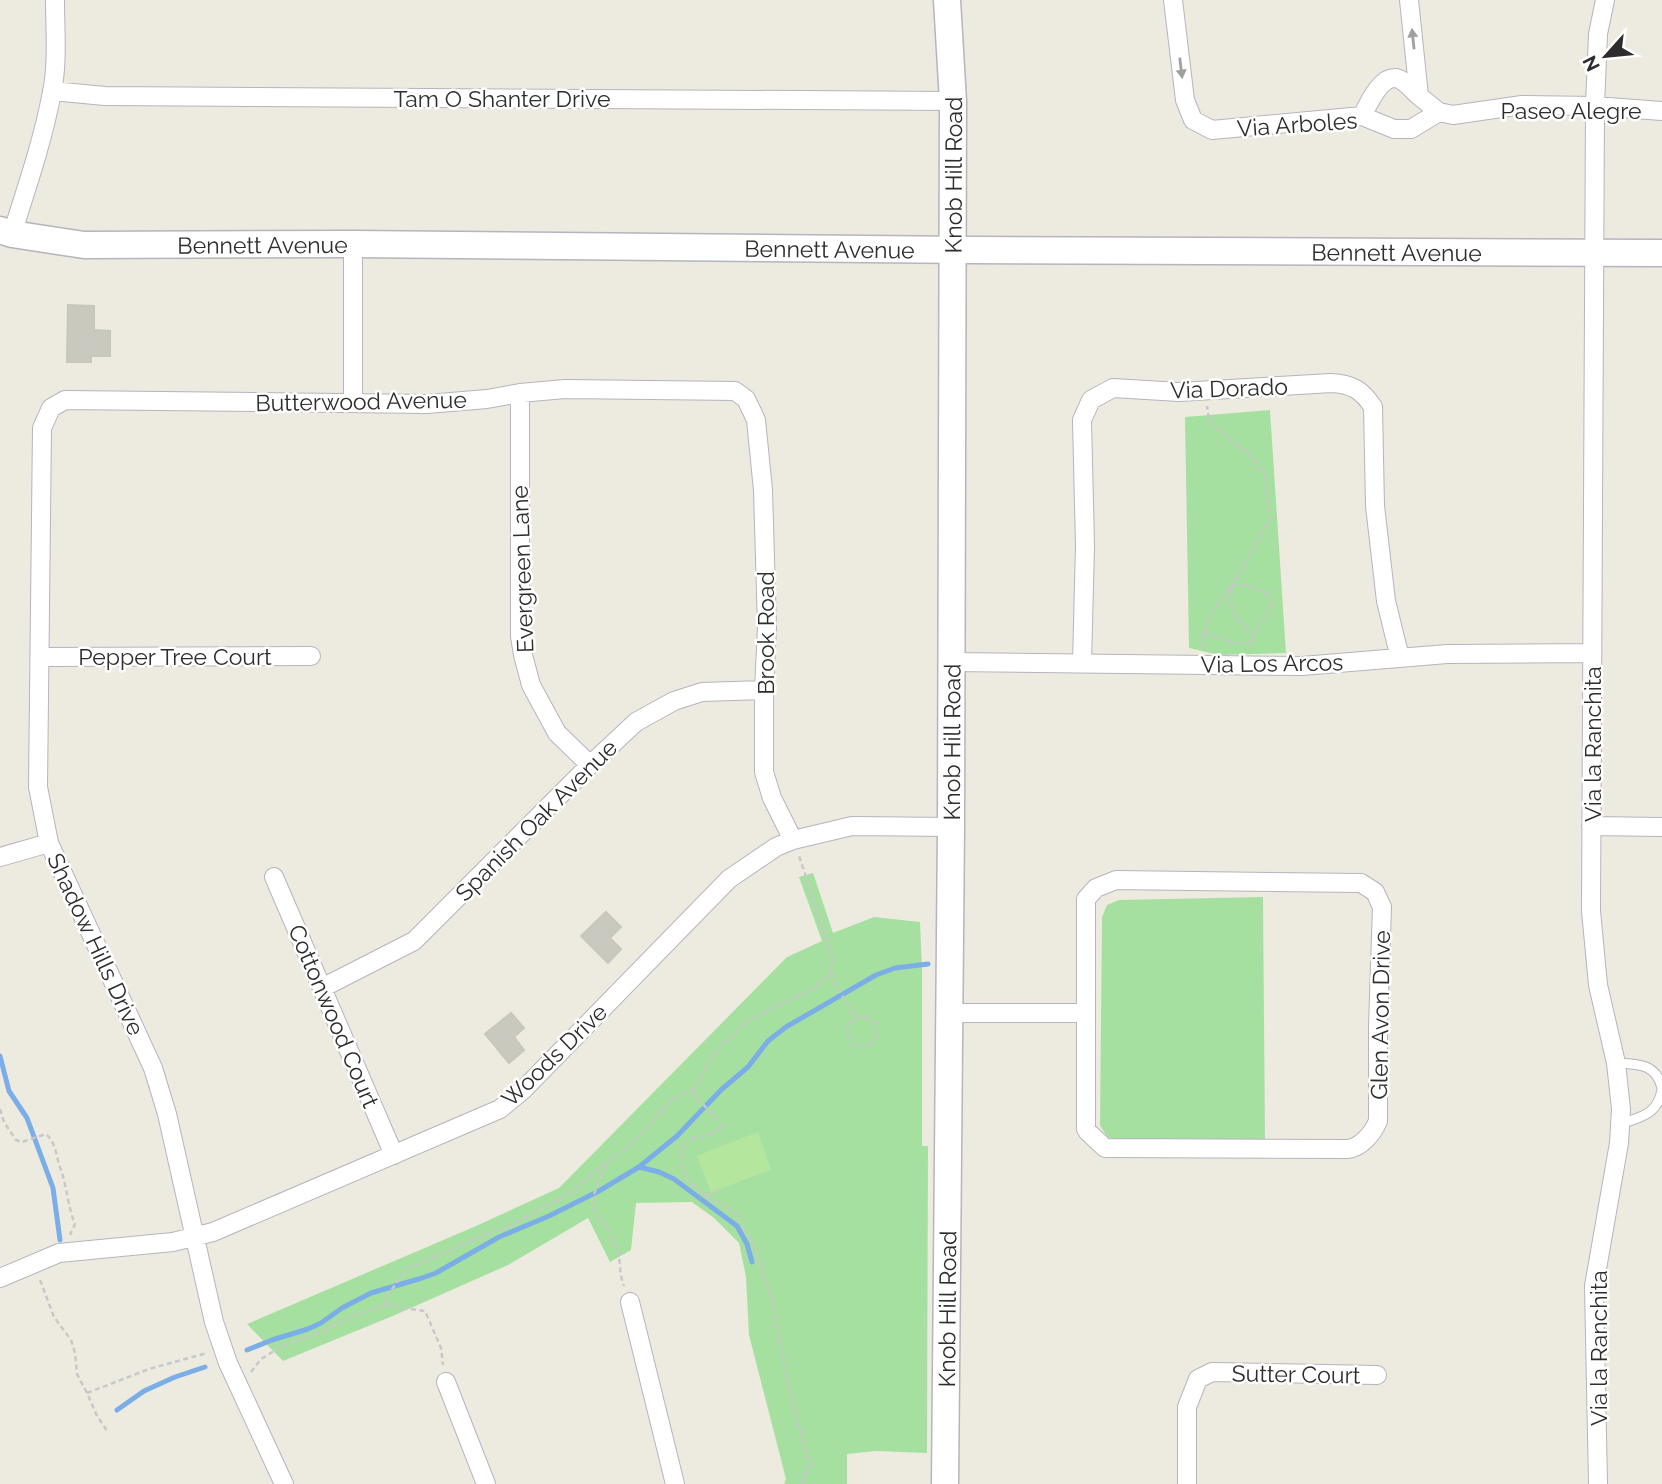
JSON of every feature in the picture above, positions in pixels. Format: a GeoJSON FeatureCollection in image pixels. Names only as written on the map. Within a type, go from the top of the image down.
{"type":"FeatureCollection","features":[{"type":"Feature","properties":{"kind":"street"},"geometry":{"type":"LineString","coordinates":[[6,232],[33,168],[52,91],[55,0]]}},
{"type":"Feature","properties":{"kind":"street","name":"Knob Hill Road"},"geometry":{"type":"LineString","coordinates":[[945,1484],[950,1013],[953,101],[947,0]]}},
{"type":"Feature","properties":{"kind":"street","name":"Via Arboles"},"geometry":{"type":"LineString","coordinates":[[1174,0],[1185,100],[1193,120],[1212,130],[1362,116],[1394,129],[1410,129],[1439,112]]}},
{"type":"Feature","properties":{"kind":"street"},"geometry":{"type":"LineString","coordinates":[[1409,0],[1419,96]]}},
{"type":"Feature","properties":{"kind":"street","name":"Via la Ranchita"},"geometry":{"type":"LineString","coordinates":[[1598,1484],[1594,1286],[1621,1124],[1616,1063],[1598,985],[1591,911],[1595,106],[1598,34],[1605,0]]}},
{"type":"Feature","properties":{"kind":"street"},"geometry":{"type":"LineString","coordinates":[[1362,116],[1377,89],[1384,82],[1397,78],[1439,112]]}},
{"type":"Feature","properties":{"kind":"street","name":"Tam O Shanter Drive"},"geometry":{"type":"LineString","coordinates":[[52,91],[118,96],[953,101]]}},
{"type":"Feature","properties":{"kind":"street","name":"Paseo Alegre"},"geometry":{"type":"LineString","coordinates":[[1439,112],[1452,116],[1522,106],[1595,106],[1662,111]]}},
{"type":"Feature","properties":{"kind":"street","name":"Bennett Avenue"},"geometry":{"type":"LineString","coordinates":[[6,232],[84,246],[353,244],[1662,253]]}},
{"type":"Feature","properties":{"kind":"street"},"geometry":{"type":"LineString","coordinates":[[353,244],[353,403]]}},
{"type":"Feature","properties":{"kind":"street","name":"Via Dorado"},"geometry":{"type":"LineString","coordinates":[[1082,663],[1085,546],[1082,420],[1091,400],[1113,388],[1179,392],[1347,383],[1366,396],[1373,407],[1375,506],[1386,601],[1400,659]]}},
{"type":"Feature","properties":{"kind":"street","name":"Butterwood Avenue"},"geometry":{"type":"LineString","coordinates":[[75,401],[427,404],[565,389],[735,391],[746,399],[756,419]]}},
{"type":"Feature","properties":{"kind":"street","name":"Evergreen Lane"},"geometry":{"type":"LineString","coordinates":[[520,393],[520,636],[523,655],[531,685],[557,733],[590,765]]}},
{"type":"Feature","properties":{"kind":"street","name":"Shadow Hills Drive"},"geometry":{"type":"LineString","coordinates":[[75,401],[65,400],[51,408],[42,428],[38,787],[49,842],[153,1068],[167,1114],[214,1322],[235,1379],[284,1484]]}},
{"type":"Feature","properties":{"kind":"street","name":"Brook Road"},"geometry":{"type":"LineString","coordinates":[[756,419],[763,491],[767,627],[764,772],[772,798],[793,840]]}},
{"type":"Feature","properties":{"kind":"street","name":"Via Los Arcos"},"geometry":{"type":"LineString","coordinates":[[951,662],[1302,666],[1447,654],[1592,653]]}},
{"type":"Feature","properties":{"kind":"street","name":"Pepper Tree Court"},"geometry":{"type":"LineString","coordinates":[[40,657],[311,656]]}},
{"type":"Feature","properties":{"kind":"street","name":"Spanish Oak Avenue"},"geometry":{"type":"LineString","coordinates":[[322,988],[414,941],[636,722],[674,701],[702,692],[764,690]]}},
{"type":"Feature","properties":{"kind":"street","name":"Woods Drive"},"geometry":{"type":"LineString","coordinates":[[0,1278],[59,1253],[173,1242],[213,1232],[500,1109],[523,1090],[729,879],[775,847],[852,826],[951,827]]}},
{"type":"Feature","properties":{"kind":"street"},"geometry":{"type":"LineString","coordinates":[[1591,826],[1662,827]]}},
{"type":"Feature","properties":{"kind":"street"},"geometry":{"type":"LineString","coordinates":[[0,857],[49,842]]}},
{"type":"Feature","properties":{"kind":"street","name":"Cottonwood Court"},"geometry":{"type":"LineString","coordinates":[[274,877],[394,1156]]}},
{"type":"Feature","properties":{"kind":"street","name":"Glen Avon Drive"},"geometry":{"type":"LineString","coordinates":[[1116,880],[1361,883],[1375,892],[1381,907],[1378,1121],[1374,1131],[1355,1149],[1105,1148],[1086,1129],[1086,1013],[1086,899],[1096,888],[1116,880]]}},
{"type":"Feature","properties":{"kind":"street"},"geometry":{"type":"LineString","coordinates":[[950,1013],[1086,1013]]}},
{"type":"Feature","properties":{"kind":"street"},"geometry":{"type":"LineString","coordinates":[[630,1302],[675,1484]]}},
{"type":"Feature","properties":{"kind":"street","name":"Sutter Court"},"geometry":{"type":"LineString","coordinates":[[1186,1484],[1187,1407],[1198,1379],[1212,1372],[1377,1375]]}},
{"type":"Feature","properties":{"kind":"street"},"geometry":{"type":"LineString","coordinates":[[446,1382],[486,1484]]}},
{"type":"Feature","properties":{"kind":"lane"},"geometry":{"type":"LineString","coordinates":[[1616,1063],[1639,1064],[1651,1069],[1660,1077],[1662,1089],[1660,1102],[1653,1111],[1621,1124]]}},
{"type":"Feature","properties":{"kind":"path"},"geometry":{"type":"LineString","coordinates":[[1200,665],[1204,634],[1210,616],[1270,519],[1265,475],[1249,453],[1227,438],[1209,420],[1205,391]]}},
{"type":"Feature","properties":{"kind":"path"},"geometry":{"type":"LineString","coordinates":[[1230,586],[1243,584],[1258,588],[1271,594],[1273,599],[1254,634],[1250,665]]}},
{"type":"Feature","properties":{"kind":"path"},"geometry":{"type":"LineString","coordinates":[[1230,586],[1233,614],[1237,621],[1254,634]]}},
{"type":"Feature","properties":{"kind":"path"},"geometry":{"type":"LineString","coordinates":[[1204,634],[1231,642],[1251,643]]}},
{"type":"Feature","properties":{"kind":"path"},"geometry":{"type":"LineString","coordinates":[[793,840],[832,954],[831,973],[856,1018]]}},
{"type":"Feature","properties":{"kind":"path"},"geometry":{"type":"LineString","coordinates":[[385,1306],[388,1295],[409,1268],[508,1227],[570,1193],[629,1147],[678,1096],[691,1092],[709,1061],[745,1023],[809,991],[821,984],[831,973]]}},
{"type":"Feature","properties":{"kind":"path"},"geometry":{"type":"LineString","coordinates":[[856,1018],[870,1019],[877,1027],[875,1042],[866,1047],[856,1047],[849,1040],[847,1030],[856,1018]]}},
{"type":"Feature","properties":{"kind":"path"},"geometry":{"type":"LineString","coordinates":[[691,1092],[724,1126],[685,1142],[681,1152],[681,1166],[687,1179],[705,1196],[736,1214],[754,1245],[773,1304],[788,1385],[810,1466],[800,1484]]}},
{"type":"Feature","properties":{"kind":"path"},"geometry":{"type":"LineString","coordinates":[[0,1109],[4,1122],[16,1140],[22,1142],[46,1134],[50,1137],[58,1156],[70,1214],[75,1224],[69,1237],[73,1252]]}},
{"type":"Feature","properties":{"kind":"path"},"geometry":{"type":"LineString","coordinates":[[607,1163],[598,1183],[593,1202],[594,1210],[606,1226],[619,1255],[620,1276],[630,1302]]}},
{"type":"Feature","properties":{"kind":"path"},"geometry":{"type":"LineString","coordinates":[[705,1196],[722,1188]]}},
{"type":"Feature","properties":{"kind":"path"},"geometry":{"type":"LineString","coordinates":[[35,1264],[54,1317],[71,1340],[77,1374],[97,1416],[108,1432]]}},
{"type":"Feature","properties":{"kind":"path"},"geometry":{"type":"LineString","coordinates":[[235,1379],[250,1372],[261,1359],[282,1346],[319,1333],[350,1317],[385,1306],[425,1311],[441,1348],[446,1382]]}},
{"type":"Feature","properties":{"kind":"path"},"geometry":{"type":"LineString","coordinates":[[87,1393],[149,1369],[223,1348]]}},
{"type":"Feature","properties":{"kind":"green space"},"geometry":{"type":"Polygon","coordinates":[[[1270,410],[1286,653],[1219,655],[1189,648],[1185,417],[1270,410]]]}},
{"type":"Feature","properties":{"kind":"green space"},"geometry":{"type":"Polygon","coordinates":[[[813,873],[833,933],[874,917],[920,922],[922,1146],[928,1146],[927,1453],[876,1451],[847,1454],[847,1484],[784,1484],[786,1479],[749,1335],[746,1277],[739,1243],[714,1218],[692,1202],[636,1203],[631,1250],[610,1262],[588,1218],[508,1265],[283,1361],[247,1324],[559,1188],[787,957],[822,941],[799,877],[813,873]]]}},
{"type":"Feature","properties":{"kind":"green space"},"geometry":{"type":"Polygon","coordinates":[[[1263,897],[1265,1140],[1122,1141],[1107,1137],[1100,1125],[1102,917],[1107,905],[1119,900],[1263,897]]]}},
{"type":"Feature","properties":{"kind":"green space"},"geometry":{"type":"Polygon","coordinates":[[[758,1132],[771,1170],[711,1192],[697,1156],[758,1132]]]}},
{"type":"Feature","properties":{"kind":"building"},"geometry":{"type":"Polygon","coordinates":[[[68,305],[94,306],[94,330],[110,331],[110,356],[91,356],[91,362],[67,362],[68,305]]]}},
{"type":"Feature","properties":{"kind":"building"},"geometry":{"type":"Polygon","coordinates":[[[606,912],[621,927],[610,938],[621,949],[608,963],[581,936],[606,912]]]}},
{"type":"Feature","properties":{"kind":"building"},"geometry":{"type":"Polygon","coordinates":[[[511,1013],[524,1028],[514,1037],[524,1050],[509,1063],[485,1034],[511,1013]]]}},
{"type":"Feature","properties":{"kind":"waterway"},"geometry":{"type":"LineString","coordinates":[[247,1350],[308,1329],[371,1293],[436,1273],[499,1237],[599,1191],[639,1167],[677,1136],[721,1090],[748,1067],[768,1041],[786,1027],[876,975],[895,968],[928,964]]}},
{"type":"Feature","properties":{"kind":"waterway"},"geometry":{"type":"LineString","coordinates":[[0,1056],[9,1091],[27,1118],[53,1188],[60,1240]]}},
{"type":"Feature","properties":{"kind":"waterway"},"geometry":{"type":"LineString","coordinates":[[639,1167],[674,1179],[737,1226],[747,1244],[752,1262]]}},
{"type":"Feature","properties":{"kind":"waterway"},"geometry":{"type":"LineString","coordinates":[[117,1410],[144,1391],[205,1367]]}}]}
